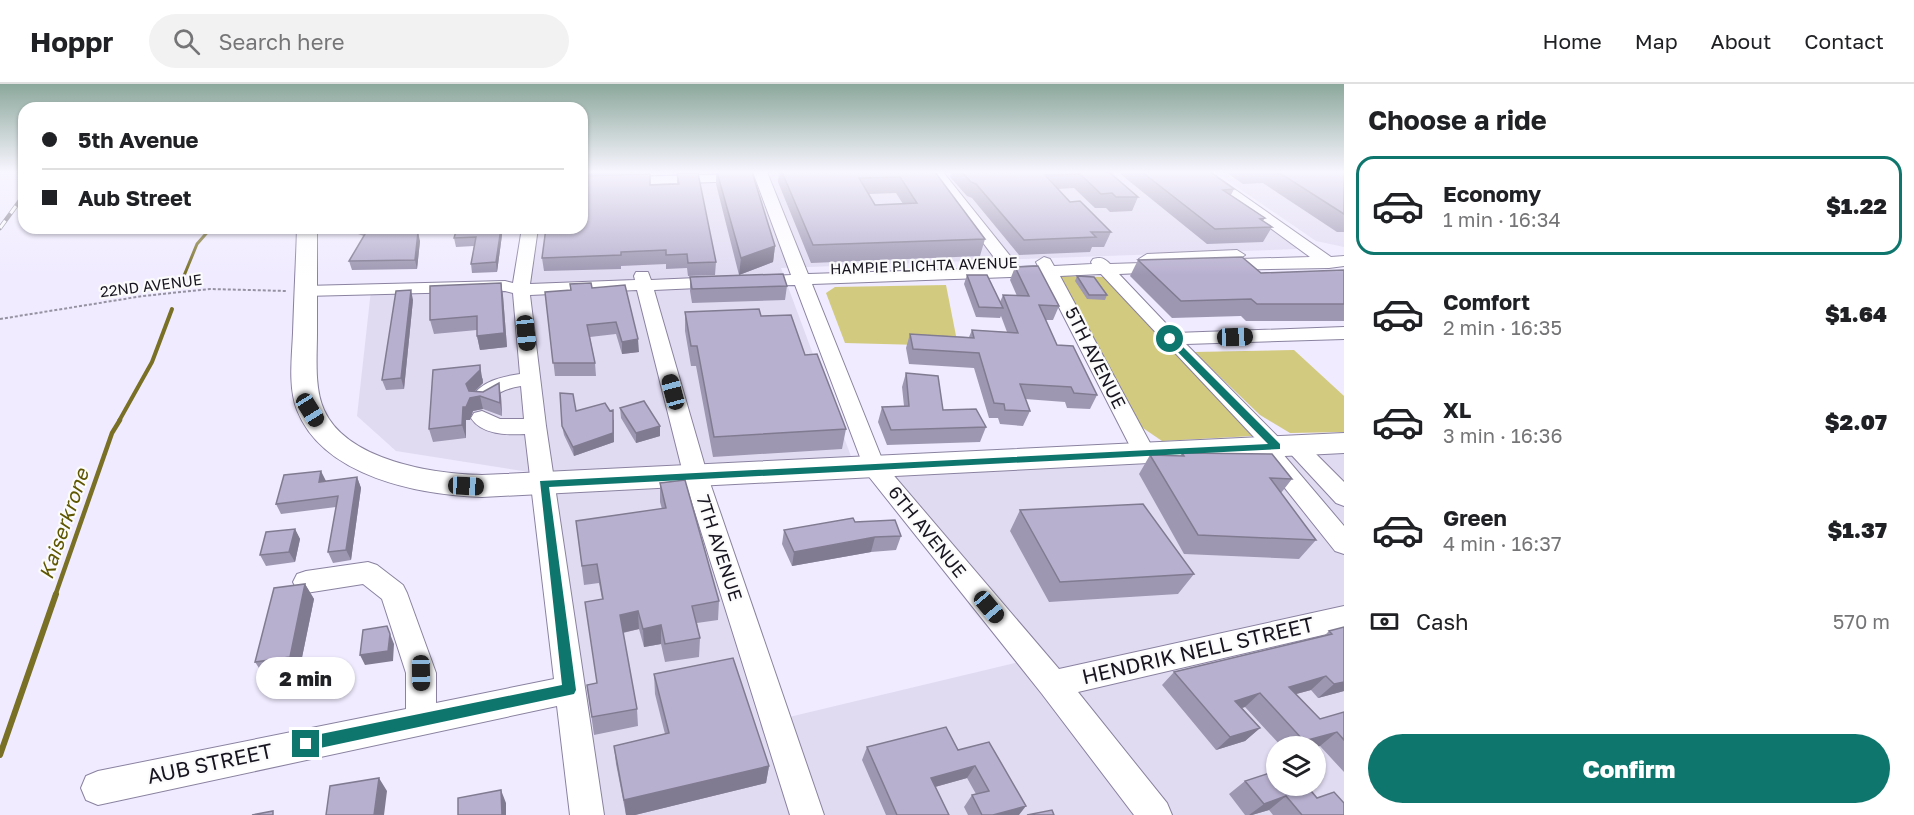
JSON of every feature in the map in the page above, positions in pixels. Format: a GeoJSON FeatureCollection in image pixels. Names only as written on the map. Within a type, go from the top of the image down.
{"type":"FeatureCollection","features":[{"type":"Feature","properties":{"kind":"main road"},"geometry":{"type":"LineString","coordinates":[[298,234],[300,253],[304,263]]}},
{"type":"Feature","properties":{"kind":"main road"},"geometry":{"type":"LineString","coordinates":[[307,234],[307,252],[304,263],[304,375],[310,410],[321,427],[340,447],[369,463],[421,480],[482,486],[543,484],[1344,443]]}},
{"type":"Feature","properties":{"kind":"street","name":"6TH AVENUE"},"geometry":{"type":"LineString","coordinates":[[776,206],[799,275],[874,466],[1053,684],[1155,815]]}},
{"type":"Feature","properties":{"kind":"street"},"geometry":{"type":"LineString","coordinates":[[963,206],[1010,267]]}},
{"type":"Feature","properties":{"kind":"street"},"geometry":{"type":"LineString","coordinates":[[1248,206],[1344,274]]}},
{"type":"Feature","properties":{"kind":"street"},"geometry":{"type":"LineString","coordinates":[[529,234],[516,286],[587,815]]}},
{"type":"Feature","properties":{"kind":"street","name":"HAMPIE PLICHTA AVENUE"},"geometry":{"type":"LineString","coordinates":[[1319,257],[1344,251]]}},
{"type":"Feature","properties":{"kind":"street","name":"HAMPIE PLICHTA AVENUE"},"geometry":{"type":"LineString","coordinates":[[305,291],[516,286],[1319,257],[1344,261]]}},
{"type":"Feature","properties":{"kind":"street"},"geometry":{"type":"LineString","coordinates":[[1101,265],[1170,339],[1279,447],[1344,497]]}},
{"type":"Feature","properties":{"kind":"street","name":"5TH AVENUE"},"geometry":{"type":"LineString","coordinates":[[1047,266],[1145,454]]}},
{"type":"Feature","properties":{"kind":"street","name":"7TH AVENUE"},"geometry":{"type":"LineString","coordinates":[[643,281],[696,477],[807,815]]}},
{"type":"Feature","properties":{"kind":"street"},"geometry":{"type":"LineString","coordinates":[[1170,339],[1344,333]]}},
{"type":"Feature","properties":{"kind":"street"},"geometry":{"type":"LineString","coordinates":[[530,378],[488,388],[481,408],[488,424],[535,426]]}},
{"type":"Feature","properties":{"kind":"street"},"geometry":{"type":"LineString","coordinates":[[1279,447],[1344,544]]}},
{"type":"Feature","properties":{"kind":"street"},"geometry":{"type":"LineString","coordinates":[[306,582],[368,573],[393,593],[421,673],[422,719]]}},
{"type":"Feature","properties":{"kind":"street","name":"HENDRIK NELL STREET"},"geometry":{"type":"LineString","coordinates":[[1053,684],[1344,618]]}},
{"type":"Feature","properties":{"kind":"street","name":"AUB STREET"},"geometry":{"type":"LineString","coordinates":[[98,788],[569,690]]}},
{"type":"Feature","properties":{"kind":"path","name":"22ND AVENUE"},"geometry":{"type":"LineString","coordinates":[[0,319],[142,296],[210,289],[305,291]]}},
{"type":"Feature","properties":{"kind":"shaded area"},"geometry":{"type":"Polygon","coordinates":[[[588,206],[1240,206],[1297,249],[781,268],[852,459],[681,470],[760,724],[1032,659],[874,467],[1344,443],[1344,815],[587,815],[542,474],[396,451],[357,416],[371,290],[521,289],[529,234],[588,234],[588,206]]]}},
{"type":"Feature","properties":{"kind":"shaded area"},"geometry":{"type":"Polygon","coordinates":[[[1265,206],[1344,206],[1344,247],[1316,241],[1265,206]]]}},
{"type":"Feature","properties":{"kind":"shaded area"},"geometry":{"type":"Polygon","coordinates":[[[1059,276],[1106,277],[1252,436],[1162,441],[1140,426],[1059,276]]]}},
{"type":"Feature","properties":{"kind":"shaded area"},"geometry":{"type":"Polygon","coordinates":[[[946,285],[958,346],[845,343],[826,293],[835,287],[946,285]]]}},
{"type":"Feature","properties":{"kind":"shaded area"},"geometry":{"type":"Polygon","coordinates":[[[1294,350],[1344,396],[1344,432],[1290,433],[1260,415],[1194,352],[1294,350]]]}},
{"type":"Feature","properties":{"kind":"building"},"geometry":{"type":"Polygon","coordinates":[[[588,206],[705,206],[716,262],[688,263],[687,254],[666,255],[666,250],[621,252],[621,255],[542,258],[545,234],[588,234],[588,206]]]}},
{"type":"Feature","properties":{"kind":"building"},"geometry":{"type":"Polygon","coordinates":[[[727,206],[763,206],[775,246],[741,258],[727,206]]]}},
{"type":"Feature","properties":{"kind":"building"},"geometry":{"type":"Polygon","coordinates":[[[796,206],[960,206],[985,239],[813,245],[796,206]]]}},
{"type":"Feature","properties":{"kind":"building"},"geometry":{"type":"Polygon","coordinates":[[[995,206],[1085,206],[1111,232],[1091,232],[1096,237],[1024,240],[995,206]]]}},
{"type":"Feature","properties":{"kind":"building"},"geometry":{"type":"Polygon","coordinates":[[[1186,206],[1247,206],[1265,218],[1260,219],[1272,227],[1215,229],[1186,206]]]}},
{"type":"Feature","properties":{"kind":"building"},"geometry":{"type":"Polygon","coordinates":[[[1332,206],[1344,206],[1344,214],[1332,206]]]}},
{"type":"Feature","properties":{"kind":"building"},"geometry":{"type":"Polygon","coordinates":[[[365,234],[418,234],[415,260],[349,261],[365,234]]]}},
{"type":"Feature","properties":{"kind":"building"},"geometry":{"type":"Polygon","coordinates":[[[455,234],[500,234],[496,262],[471,264],[476,237],[454,238],[455,234]]]}},
{"type":"Feature","properties":{"kind":"building"},"geometry":{"type":"Polygon","coordinates":[[[1242,257],[1261,273],[1344,270],[1344,304],[1257,304],[1251,299],[1181,301],[1138,260],[1242,257]]]}},
{"type":"Feature","properties":{"kind":"building"},"geometry":{"type":"Polygon","coordinates":[[[1038,266],[1059,306],[1039,305],[1057,345],[1073,346],[1097,395],[1074,393],[1071,387],[1020,384],[1030,411],[1005,410],[1004,404],[994,403],[979,353],[913,349],[910,334],[974,338],[972,330],[1018,333],[1003,295],[1029,296],[1015,267],[1038,266]]]}},
{"type":"Feature","properties":{"kind":"building"},"geometry":{"type":"Polygon","coordinates":[[[783,274],[787,286],[692,289],[690,277],[783,274]]]}},
{"type":"Feature","properties":{"kind":"building"},"geometry":{"type":"Polygon","coordinates":[[[967,275],[987,275],[1003,308],[979,307],[967,275]]]}},
{"type":"Feature","properties":{"kind":"building"},"geometry":{"type":"Polygon","coordinates":[[[1077,276],[1094,277],[1107,295],[1089,295],[1077,276]]]}},
{"type":"Feature","properties":{"kind":"building"},"geometry":{"type":"Polygon","coordinates":[[[501,283],[504,333],[477,336],[477,316],[430,320],[430,286],[501,283]]]}},
{"type":"Feature","properties":{"kind":"building"},"geometry":{"type":"Polygon","coordinates":[[[591,283],[592,288],[625,285],[638,339],[622,342],[616,322],[587,325],[595,363],[553,363],[545,292],[571,290],[570,284],[591,283]]]}},
{"type":"Feature","properties":{"kind":"building"},"geometry":{"type":"Polygon","coordinates":[[[411,290],[401,378],[382,380],[396,291],[411,290]]]}},
{"type":"Feature","properties":{"kind":"building"},"geometry":{"type":"Polygon","coordinates":[[[759,309],[761,316],[791,315],[805,355],[817,354],[846,429],[714,437],[697,346],[691,346],[685,312],[759,309]]]}},
{"type":"Feature","properties":{"kind":"building"},"geometry":{"type":"Polygon","coordinates":[[[480,365],[480,370],[466,384],[469,391],[483,392],[499,383],[500,403],[480,396],[470,398],[466,407],[463,407],[462,425],[429,429],[433,370],[480,365]]]}},
{"type":"Feature","properties":{"kind":"building"},"geometry":{"type":"Polygon","coordinates":[[[906,373],[938,376],[943,410],[976,409],[986,427],[891,430],[882,407],[909,406],[906,373]]]}},
{"type":"Feature","properties":{"kind":"building"},"geometry":{"type":"Polygon","coordinates":[[[560,393],[573,394],[576,411],[605,403],[610,411],[613,410],[613,433],[573,447],[562,426],[560,393]]]}},
{"type":"Feature","properties":{"kind":"building"},"geometry":{"type":"Polygon","coordinates":[[[644,401],[660,426],[636,433],[620,408],[644,401]]]}},
{"type":"Feature","properties":{"kind":"building"},"geometry":{"type":"Polygon","coordinates":[[[1182,453],[1272,454],[1292,479],[1270,478],[1316,540],[1198,535],[1150,455],[1184,456],[1182,453]]]}},
{"type":"Feature","properties":{"kind":"building"},"geometry":{"type":"Polygon","coordinates":[[[321,471],[319,482],[357,477],[346,550],[328,552],[338,496],[276,504],[284,475],[321,471]]]}},
{"type":"Feature","properties":{"kind":"building"},"geometry":{"type":"Polygon","coordinates":[[[685,480],[719,601],[692,606],[700,638],[665,644],[661,625],[643,629],[638,611],[620,615],[637,709],[592,717],[587,685],[597,683],[585,602],[603,599],[597,564],[582,566],[576,521],[666,508],[660,483],[685,480]]]}},
{"type":"Feature","properties":{"kind":"building"},"geometry":{"type":"Polygon","coordinates":[[[1143,504],[1194,574],[1060,582],[1020,510],[1143,504]]]}},
{"type":"Feature","properties":{"kind":"building"},"geometry":{"type":"Polygon","coordinates":[[[853,518],[855,522],[895,520],[901,536],[875,537],[794,552],[784,530],[853,518]]]}},
{"type":"Feature","properties":{"kind":"building"},"geometry":{"type":"Polygon","coordinates":[[[295,529],[289,552],[260,555],[266,532],[295,529]]]}},
{"type":"Feature","properties":{"kind":"building"},"geometry":{"type":"Polygon","coordinates":[[[305,584],[290,657],[255,662],[274,588],[305,584]]]}},
{"type":"Feature","properties":{"kind":"building"},"geometry":{"type":"Polygon","coordinates":[[[387,626],[390,634],[388,651],[360,655],[363,630],[387,626]]]}},
{"type":"Feature","properties":{"kind":"building"},"geometry":{"type":"Polygon","coordinates":[[[1344,627],[1344,682],[1334,684],[1326,676],[1289,687],[1320,719],[1344,712],[1344,740],[1337,732],[1322,736],[1299,736],[1260,693],[1235,701],[1260,728],[1230,737],[1174,672],[1332,634],[1329,631],[1344,627]]]}},
{"type":"Feature","properties":{"kind":"building"},"geometry":{"type":"Polygon","coordinates":[[[733,658],[769,766],[624,800],[614,746],[669,733],[654,674],[733,658]]]}},
{"type":"Feature","properties":{"kind":"building"},"geometry":{"type":"Polygon","coordinates":[[[946,727],[958,750],[989,742],[1026,806],[993,815],[982,815],[972,795],[989,791],[975,766],[931,778],[949,815],[897,815],[867,747],[946,727]]]}},
{"type":"Feature","properties":{"kind":"building"},"geometry":{"type":"Polygon","coordinates":[[[1266,774],[1266,796],[1286,796],[1264,804],[1245,781],[1266,774]]]}},
{"type":"Feature","properties":{"kind":"building"},"geometry":{"type":"Polygon","coordinates":[[[379,778],[374,815],[326,815],[330,786],[379,778]]]}},
{"type":"Feature","properties":{"kind":"building"},"geometry":{"type":"Polygon","coordinates":[[[501,790],[502,815],[458,815],[458,798],[501,790]]]}},
{"type":"Feature","properties":{"kind":"building"},"geometry":{"type":"Polygon","coordinates":[[[1334,792],[1344,803],[1344,815],[1302,815],[1286,796],[1315,796],[1317,798],[1334,792]]]}},
{"type":"Feature","properties":{"kind":"building"},"geometry":{"type":"Polygon","coordinates":[[[1052,810],[1054,815],[1027,815],[1052,810]]]}},
{"type":"Feature","properties":{"kind":"building"},"geometry":{"type":"Polygon","coordinates":[[[273,811],[273,815],[252,815],[273,811]]]}},
{"type":"Feature","properties":{"kind":"waterway","name":"Kaiserkrone"},"geometry":{"type":"LineString","coordinates":[[181,283],[197,244],[206,234]]}},
{"type":"Feature","properties":{"kind":"waterway","name":"Kaiserkrone"},"geometry":{"type":"LineString","coordinates":[[180,286],[182,281]]}},
{"type":"Feature","properties":{"kind":"waterway","name":"Kaiserkrone"},"geometry":{"type":"LineString","coordinates":[[119,421],[152,362],[172,309]]}},
{"type":"Feature","properties":{"kind":"waterway","name":"Kaiserkrone"},"geometry":{"type":"LineString","coordinates":[[55,596],[112,433],[120,420]]}},
{"type":"Feature","properties":{"kind":"waterway","name":"Kaiserkrone"},"geometry":{"type":"LineString","coordinates":[[0,755],[56,594]]}},
{"type":"Feature","properties":{"kind":"railway"},"geometry":{"type":"LineString","coordinates":[[0,228],[16,206]]}},
{"type":"Feature","properties":{"kind":"route"},"geometry":{"type":"LineString","coordinates":[[306,744],[569,690],[543,484],[1276,447],[1170,339]]}}]}
